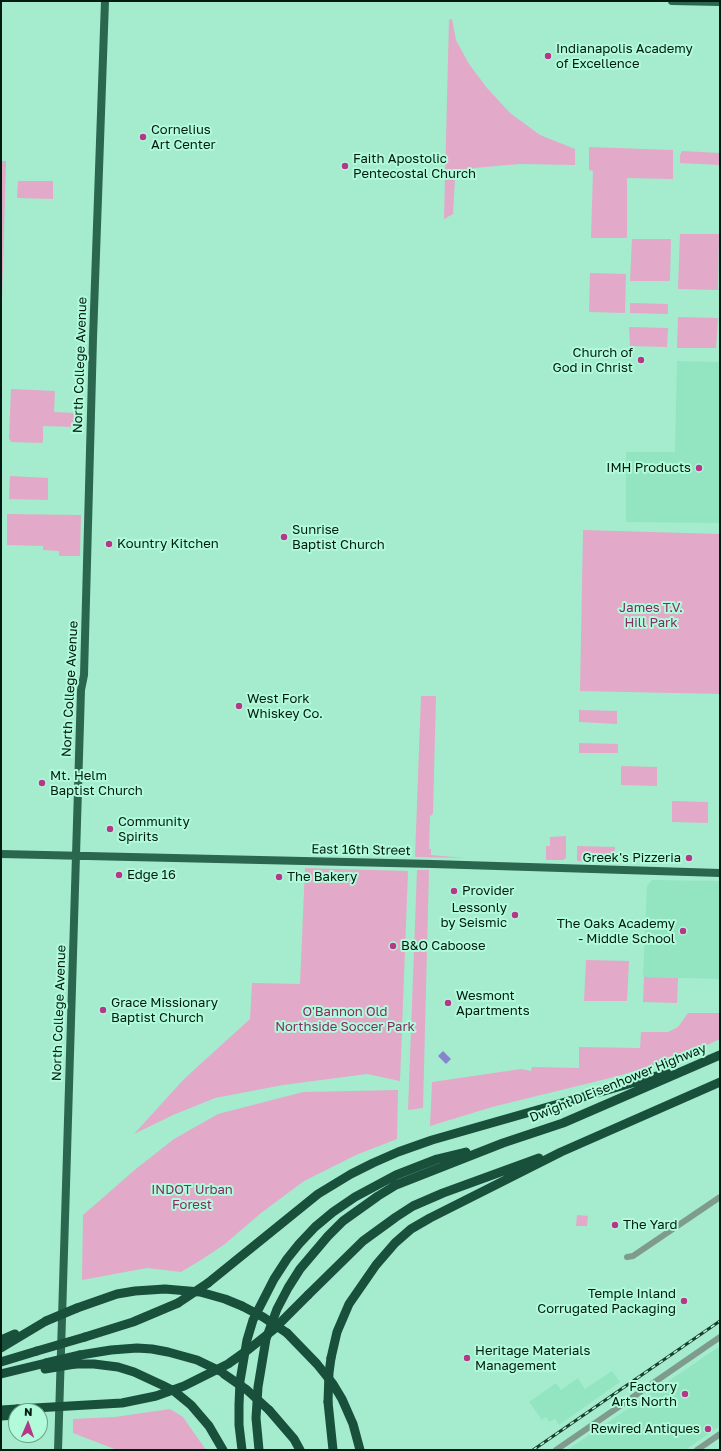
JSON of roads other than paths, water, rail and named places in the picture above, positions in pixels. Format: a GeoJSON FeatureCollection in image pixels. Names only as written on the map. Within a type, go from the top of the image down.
{"type":"FeatureCollection","features":[{"type":"Feature","properties":{"kind":"highway"},"geometry":{"type":"LineString","coordinates":[[1,1362],[133,1322],[178,1303],[208,1283],[318,1194],[351,1174],[398,1152],[432,1140],[665,1074],[720,1055]]}},
{"type":"Feature","properties":{"kind":"highway","name":"Dwight D Eisenhower Highway"},"geometry":{"type":"LineString","coordinates":[[433,1166],[563,1123],[720,1055]]}},
{"type":"Feature","properties":{"kind":"highway"},"geometry":{"type":"LineString","coordinates":[[333,1450],[328,1402],[331,1358],[337,1332],[349,1304],[376,1265],[395,1243],[411,1229],[430,1218],[571,1147],[720,1082]]}},
{"type":"Feature","properties":{"kind":"highway"},"geometry":{"type":"LineString","coordinates":[[48,1413],[106,1408],[156,1396],[184,1386],[228,1364],[273,1330],[364,1241],[396,1217],[431,1199],[469,1183],[571,1147]]}},
{"type":"Feature","properties":{"kind":"highway"},"geometry":{"type":"LineString","coordinates":[[242,1450],[239,1425],[239,1405],[242,1364],[253,1320],[274,1279],[299,1244],[333,1212],[355,1197],[396,1175],[433,1166]]}},
{"type":"Feature","properties":{"kind":"highway"},"geometry":{"type":"LineString","coordinates":[[259,1450],[256,1418],[261,1364],[266,1339],[277,1309],[288,1288],[300,1269],[343,1221],[396,1185],[433,1166]]}},
{"type":"Feature","properties":{"kind":"highway"},"geometry":{"type":"LineString","coordinates":[[1,1340],[77,1308],[118,1294],[135,1290],[165,1288],[200,1292],[226,1299],[263,1317],[287,1333],[317,1364],[333,1384],[342,1399],[353,1424],[360,1450]]}},
{"type":"Feature","properties":{"kind":"highway"},"geometry":{"type":"LineString","coordinates":[[1,1348],[46,1321]]}},
{"type":"Feature","properties":{"kind":"highway"},"geometry":{"type":"LineString","coordinates":[[1,1375],[45,1366],[80,1355],[111,1350],[137,1348],[168,1352],[197,1360],[224,1374],[247,1390],[269,1410],[290,1434],[300,1450]]}},
{"type":"Feature","properties":{"kind":"highway"},"geometry":{"type":"LineString","coordinates":[[45,1366],[94,1364],[118,1367],[162,1384],[174,1391],[191,1405],[208,1426],[224,1450]]}},
{"type":"Feature","properties":{"kind":"highway"},"geometry":{"type":"LineString","coordinates":[[48,1410],[122,1404]]}},
{"type":"Feature","properties":{"kind":"main road","name":"North College Avenue"},"geometry":{"type":"LineString","coordinates":[[58,1450],[81,690],[84,675],[93,338],[105,1]]}},
{"type":"Feature","properties":{"kind":"main road"},"geometry":{"type":"LineString","coordinates":[[672,1],[720,2]]}},
{"type":"Feature","properties":{"kind":"main road","name":"East 16th Street"},"geometry":{"type":"LineString","coordinates":[[1,854],[440,864],[720,873]]}},
{"type":"Feature","properties":{"kind":"street"},"geometry":{"type":"LineString","coordinates":[[627,1257],[635,1255],[720,1197]]}},
{"type":"Feature","properties":{"kind":"street"},"geometry":{"type":"LineString","coordinates":[[556,1450],[720,1338]]}},
{"type":"Feature","properties":{"kind":"street"},"geometry":{"type":"LineString","coordinates":[[697,1450],[720,1434]]}},
{"type":"Feature","properties":{"kind":"railway"},"geometry":{"type":"LineString","coordinates":[[533,1450],[720,1321]]}},
{"type":"Feature","properties":{"kind":"place","name":"Indianapolis Academy of Excellence"},"geometry":{"type":"Point","coordinates":[548,56]}},
{"type":"Feature","properties":{"kind":"place","name":"Cornelius Art Center"},"geometry":{"type":"Point","coordinates":[143,137]}},
{"type":"Feature","properties":{"kind":"place","name":"Faith Apostolic Pentecostal Church"},"geometry":{"type":"Point","coordinates":[345,166]}},
{"type":"Feature","properties":{"kind":"place","name":"Church of God in Christ"},"geometry":{"type":"Point","coordinates":[641,360]}},
{"type":"Feature","properties":{"kind":"place","name":"IMH Products"},"geometry":{"type":"Point","coordinates":[699,468]}},
{"type":"Feature","properties":{"kind":"place","name":"Sunrise Baptist Church"},"geometry":{"type":"Point","coordinates":[284,537]}},
{"type":"Feature","properties":{"kind":"place","name":"Kountry Kitchen"},"geometry":{"type":"Point","coordinates":[109,544]}},
{"type":"Feature","properties":{"kind":"place","name":"West Fork Whiskey Co."},"geometry":{"type":"Point","coordinates":[239,706]}},
{"type":"Feature","properties":{"kind":"place","name":"Mt. Helm Baptist Church"},"geometry":{"type":"Point","coordinates":[42,783]}},
{"type":"Feature","properties":{"kind":"place","name":"Community Spirits"},"geometry":{"type":"Point","coordinates":[110,829]}},
{"type":"Feature","properties":{"kind":"place","name":"Greek's Pizzeria"},"geometry":{"type":"Point","coordinates":[689,858]}},
{"type":"Feature","properties":{"kind":"place","name":"Edge 16"},"geometry":{"type":"Point","coordinates":[119,875]}},
{"type":"Feature","properties":{"kind":"place","name":"The Bakery"},"geometry":{"type":"Point","coordinates":[279,877]}},
{"type":"Feature","properties":{"kind":"place","name":"Provider"},"geometry":{"type":"Point","coordinates":[454,891]}},
{"type":"Feature","properties":{"kind":"place","name":"Lessonly by Seismic"},"geometry":{"type":"Point","coordinates":[515,915]}},
{"type":"Feature","properties":{"kind":"place","name":"The Oaks Academy - Middle School"},"geometry":{"type":"Point","coordinates":[683,931]}},
{"type":"Feature","properties":{"kind":"place","name":"B&O Caboose"},"geometry":{"type":"Point","coordinates":[393,946]}},
{"type":"Feature","properties":{"kind":"place","name":"Wesmont Apartments"},"geometry":{"type":"Point","coordinates":[448,1003]}},
{"type":"Feature","properties":{"kind":"place","name":"Grace Missionary Baptist Church"},"geometry":{"type":"Point","coordinates":[103,1010]}},
{"type":"Feature","properties":{"kind":"place","name":"The Yard"},"geometry":{"type":"Point","coordinates":[615,1225]}},
{"type":"Feature","properties":{"kind":"place","name":"Temple Inland Corrugated Packaging"},"geometry":{"type":"Point","coordinates":[684,1301]}},
{"type":"Feature","properties":{"kind":"place","name":"Heritage Materials Management"},"geometry":{"type":"Point","coordinates":[467,1358]}},
{"type":"Feature","properties":{"kind":"place","name":"Factory Arts North"},"geometry":{"type":"Point","coordinates":[685,1394]}},
{"type":"Feature","properties":{"kind":"place","name":"Rewired Antiques"},"geometry":{"type":"Point","coordinates":[708,1429]}},
{"type":"Feature","properties":{"kind":"park label","name":"James T.V. Hill Park"},"geometry":{"type":"Point","coordinates":[651,616]}},
{"type":"Feature","properties":{"kind":"park label","name":"O'Bannon Old Northside Soccer Park"},"geometry":{"type":"Point","coordinates":[345,1020]}},
{"type":"Feature","properties":{"kind":"park label","name":"INDOT Urban Forest"},"geometry":{"type":"Point","coordinates":[192,1198]}}]}
